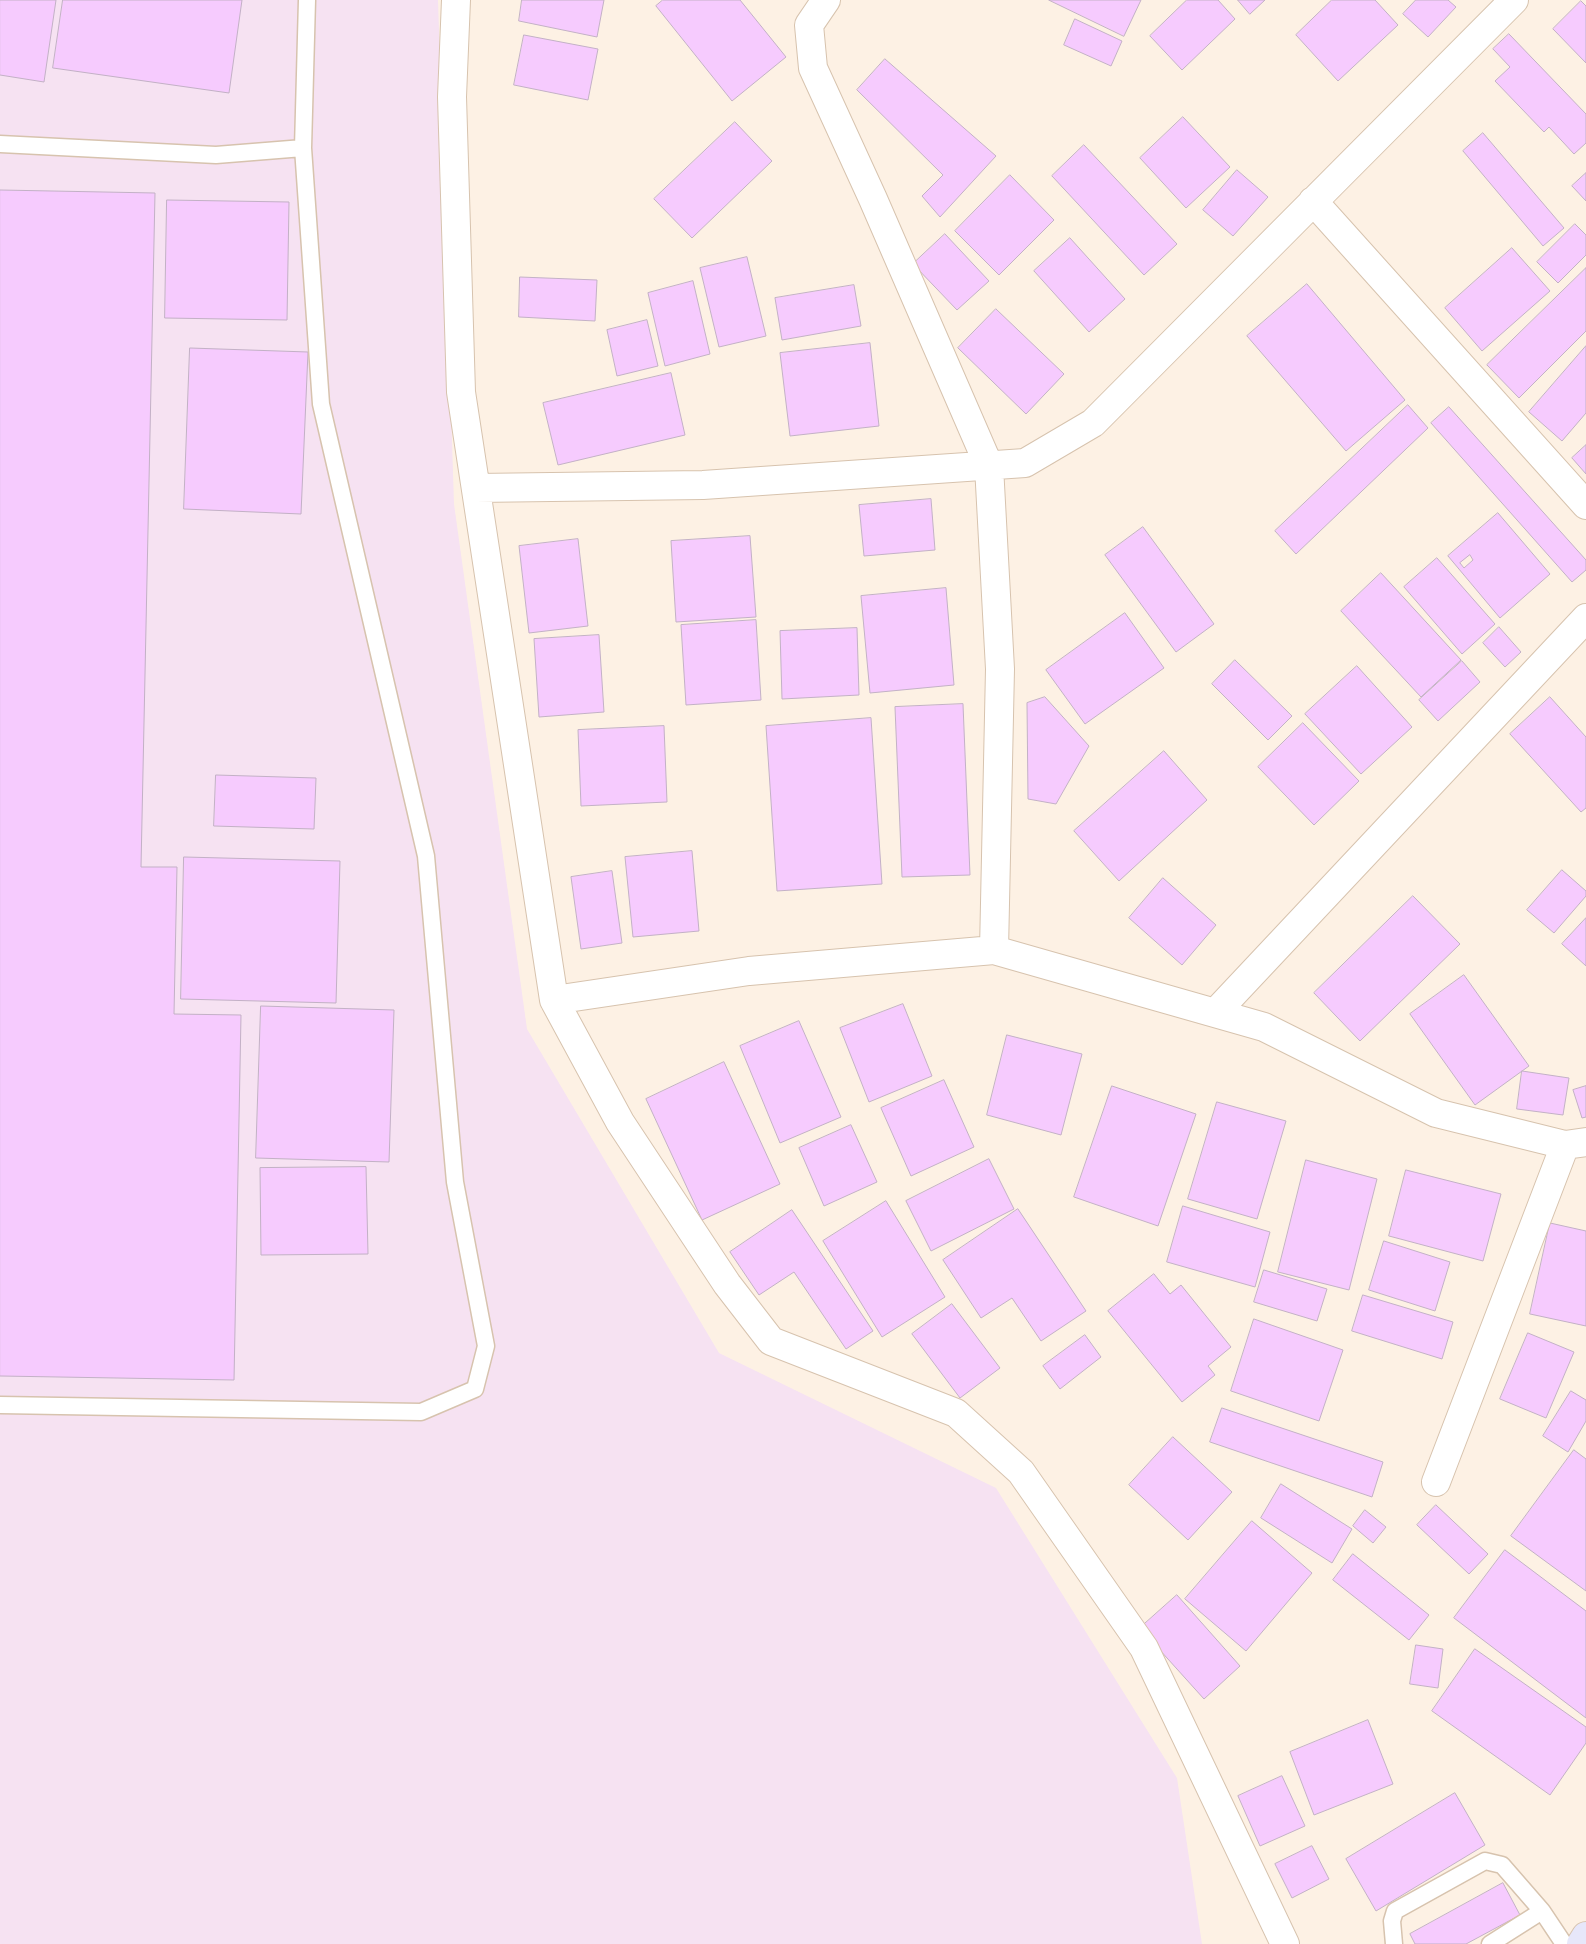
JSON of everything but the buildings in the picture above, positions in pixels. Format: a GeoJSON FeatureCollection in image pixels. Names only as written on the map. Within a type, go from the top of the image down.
{"type":"FeatureCollection","features":[{"type":"Feature","properties":{"kind":"street"},"geometry":{"type":"LineString","coordinates":[[456,0],[452,96],[461,392],[554,1000],[620,1122],[727,1284],[771,1341],[956,1413],[1021,1472],[1144,1648],[1286,1944]]}},
{"type":"Feature","properties":{"kind":"street"},"geometry":{"type":"LineString","coordinates":[[826,0],[809,25],[813,68],[873,199],[989,466],[1000,669],[994,950]]}},
{"type":"Feature","properties":{"kind":"street"},"geometry":{"type":"LineString","coordinates":[[476,488],[703,485],[1025,463],[1093,423],[1514,0]]}},
{"type":"Feature","properties":{"kind":"street"},"geometry":{"type":"LineString","coordinates":[[1313,201],[1586,505]]}},
{"type":"Feature","properties":{"kind":"street"},"geometry":{"type":"LineString","coordinates":[[1216,1012],[1586,618]]}},
{"type":"Feature","properties":{"kind":"street"},"geometry":{"type":"LineString","coordinates":[[554,1000],[749,970],[994,950],[1264,1027],[1436,1113],[1576,1143],[1436,1482]]}},
{"type":"Feature","properties":{"kind":"street"},"geometry":{"type":"LineString","coordinates":[[1581,1944],[1586,1936]]}},
{"type":"Feature","properties":{"kind":"lane"},"geometry":{"type":"LineString","coordinates":[[0,1405],[421,1412],[474,1388],[486,1346],[454,1182],[426,856],[321,404],[303,148],[307,0]]}},
{"type":"Feature","properties":{"kind":"lane"},"geometry":{"type":"LineString","coordinates":[[0,144],[216,155],[303,148]]}},
{"type":"Feature","properties":{"kind":"lane"},"geometry":{"type":"LineString","coordinates":[[1394,1944],[1392,1921],[1395,1911],[1485,1861],[1502,1864],[1542,1911],[1564,1944]]}},
{"type":"Feature","properties":{"kind":"lane"},"geometry":{"type":"LineString","coordinates":[[1490,1944],[1542,1911]]}},
{"type":"Feature","properties":{"kind":"shaded area"},"geometry":{"type":"Polygon","coordinates":[[[0,0],[438,0],[454,504],[527,1029],[719,1353],[996,1488],[1177,1778],[1202,1944],[0,1944],[0,0]]]}}]}
